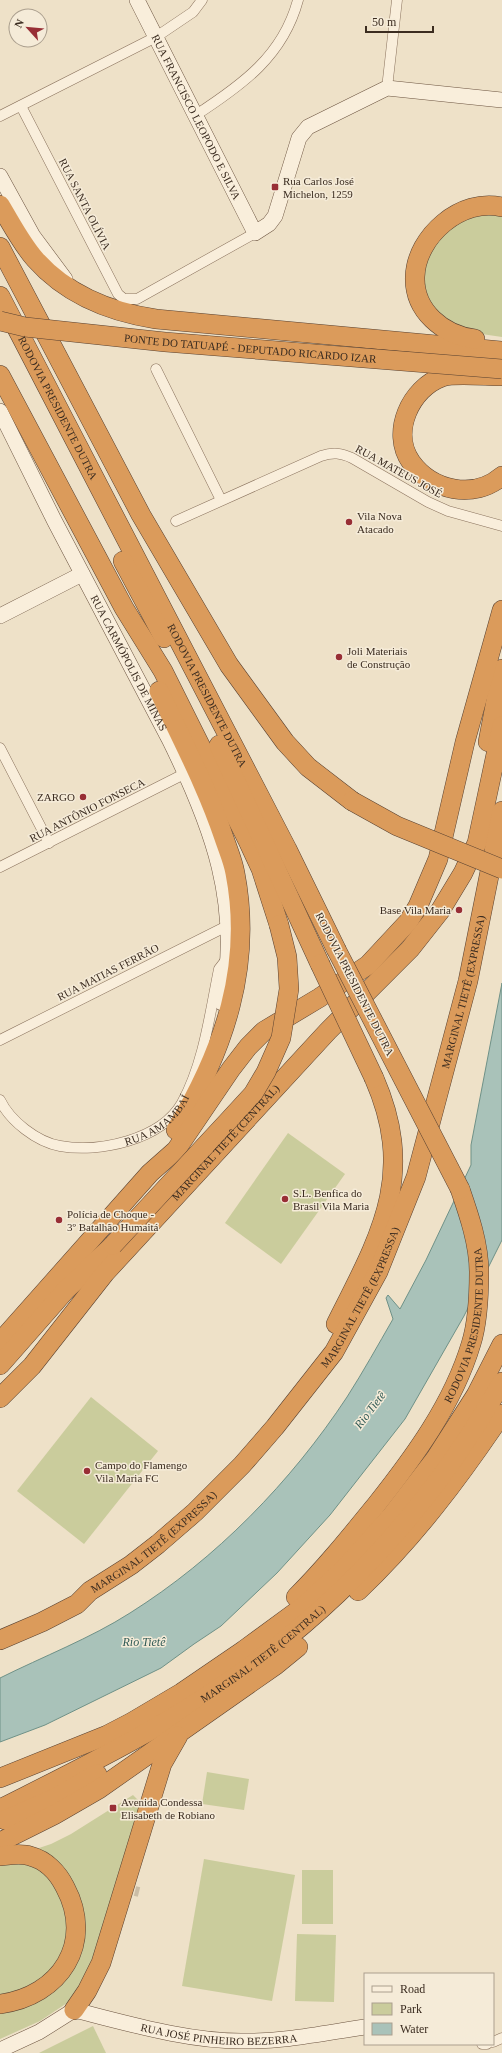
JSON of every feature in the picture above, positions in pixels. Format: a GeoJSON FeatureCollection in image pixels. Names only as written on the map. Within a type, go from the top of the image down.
{"type":"FeatureCollection","features":[{"type":"Feature","properties":{"kind":"highway","name":"PONTE DO TATUAPÉ - DEPUTADO RICARDO IZAR"},"geometry":{"type":"LineString","coordinates":[[0,205],[34,258],[48,273],[78,293],[111,310],[156,319],[502,351]]}},
{"type":"Feature","properties":{"kind":"highway"},"geometry":{"type":"LineString","coordinates":[[502,207],[478,206],[464,209],[450,218],[436,231],[424,247],[415,277],[418,294],[423,307],[432,320],[446,331],[464,338],[502,342]]}},
{"type":"Feature","properties":{"kind":"highway","name":"RODOVIA PRESIDENTE DUTRA"},"geometry":{"type":"LineString","coordinates":[[0,247],[141,515],[229,666],[263,714],[304,762],[329,785],[352,801],[397,826],[502,869]]}},
{"type":"Feature","properties":{"kind":"highway","name":"RODOVIA PRESIDENTE DUTRA"},"geometry":{"type":"LineString","coordinates":[[0,296],[287,849],[336,949],[460,1190],[471,1220],[479,1270],[478,1307],[472,1343],[461,1373],[444,1407],[416,1452],[352,1535],[313,1579],[252,1636],[244,1650]]}},
{"type":"Feature","properties":{"kind":"highway"},"geometry":{"type":"LineString","coordinates":[[30,305],[47,352],[80,420],[216,682],[275,813],[287,849]]}},
{"type":"Feature","properties":{"kind":"highway","name":"PONTE DO TATUAPÉ - DEPUTADO RICARDO IZAR"},"geometry":{"type":"LineString","coordinates":[[1,322],[25,327],[165,342],[502,369]]}},
{"type":"Feature","properties":{"kind":"highway","name":"RODOVIA PRESIDENTE DUTRA"},"geometry":{"type":"LineString","coordinates":[[1,322],[215,736],[383,1098],[391,1128],[394,1157],[391,1192],[385,1215],[365,1266],[321,1355],[314,1377]]}},
{"type":"Feature","properties":{"kind":"highway"},"geometry":{"type":"LineString","coordinates":[[0,375],[124,608],[163,670],[248,841],[261,869],[279,925],[287,957],[289,989],[281,1038],[266,1072],[252,1094],[109,1249],[65,1291],[0,1365]]}},
{"type":"Feature","properties":{"kind":"highway"},"geometry":{"type":"LineString","coordinates":[[502,376],[444,376],[426,384],[406,412],[404,431],[405,447],[410,461],[421,474],[435,483],[452,489],[468,490],[484,486],[502,476]]}},
{"type":"Feature","properties":{"kind":"highway"},"geometry":{"type":"LineString","coordinates":[[124,608],[128,629],[198,773],[219,824],[235,872],[240,911],[241,945],[239,965],[228,1016],[203,1080],[191,1105],[150,1173]]}},
{"type":"Feature","properties":{"kind":"highway"},"geometry":{"type":"LineString","coordinates":[[0,1342],[150,1173],[176,1150],[231,1069],[248,1047],[264,1031],[319,998],[368,965],[408,922],[418,906],[438,859],[453,791],[502,610]]}},
{"type":"Feature","properties":{"kind":"highway"},"geometry":{"type":"LineString","coordinates":[[453,791],[460,782],[502,641]]}},
{"type":"Feature","properties":{"kind":"highway"},"geometry":{"type":"LineString","coordinates":[[472,841],[477,797],[502,669]]}},
{"type":"Feature","properties":{"kind":"highway"},"geometry":{"type":"LineString","coordinates":[[472,841],[502,726]]}},
{"type":"Feature","properties":{"kind":"highway","name":"MARGINAL TIETÊ (EXPRESSA)"},"geometry":{"type":"LineString","coordinates":[[0,1640],[63,1612],[77,1604],[90,1591],[131,1565],[195,1512],[242,1465],[334,1352],[378,1272],[416,1177],[468,981],[502,811]]}},
{"type":"Feature","properties":{"kind":"highway","name":"MARGINAL TIETÊ (CENTRAL)"},"geometry":{"type":"LineString","coordinates":[[0,1398],[32,1366],[105,1273],[328,1031],[410,949],[440,911],[452,888],[464,873],[472,841]]}},
{"type":"Feature","properties":{"kind":"highway"},"geometry":{"type":"LineString","coordinates":[[0,1381],[11,1371],[72,1297],[109,1249]]}},
{"type":"Feature","properties":{"kind":"highway"},"geometry":{"type":"LineString","coordinates":[[0,1778],[107,1735],[132,1722],[181,1693],[244,1650],[304,1606],[344,1568],[392,1515],[435,1459],[476,1395],[502,1344]]}},
{"type":"Feature","properties":{"kind":"highway"},"geometry":{"type":"LineString","coordinates":[[472,1432],[480,1406],[502,1362]]}},
{"type":"Feature","properties":{"kind":"highway"},"geometry":{"type":"LineString","coordinates":[[472,1432],[502,1382]]}},
{"type":"Feature","properties":{"kind":"highway"},"geometry":{"type":"LineString","coordinates":[[0,1842],[54,1815],[142,1759],[276,1665],[306,1640],[385,1566],[428,1518],[502,1413]]}},
{"type":"Feature","properties":{"kind":"highway","name":"MARGINAL TIETÊ (CENTRAL)"},"geometry":{"type":"LineString","coordinates":[[0,1809],[137,1739],[237,1676],[285,1641],[330,1603],[387,1543],[435,1484],[472,1432]]}},
{"type":"Feature","properties":{"kind":"highway"},"geometry":{"type":"LineString","coordinates":[[0,1628],[90,1591]]}},
{"type":"Feature","properties":{"kind":"highway"},"geometry":{"type":"LineString","coordinates":[[74,2010],[87,1991],[101,1963],[162,1764],[182,1730]]}},
{"type":"Feature","properties":{"kind":"highway"},"geometry":{"type":"LineString","coordinates":[[0,1822],[55,1798],[114,1765],[142,1759]]}},
{"type":"Feature","properties":{"kind":"highway"},"geometry":{"type":"LineString","coordinates":[[0,1856],[12,1854],[30,1856],[51,1868],[62,1880],[71,1898],[76,1927],[70,1958],[60,1974],[50,1985],[35,1995],[15,2002],[0,2004]]}},
{"type":"Feature","properties":{"kind":"street","name":"RUA FRANCISCO LEOPODO E SILVA"},"geometry":{"type":"LineString","coordinates":[[137,0],[255,233]]}},
{"type":"Feature","properties":{"kind":"street"},"geometry":{"type":"LineString","coordinates":[[0,116],[156,37],[193,12],[202,0]]}},
{"type":"Feature","properties":{"kind":"street"},"geometry":{"type":"LineString","coordinates":[[196,115],[254,74],[270,56],[278,44],[298,0]]}},
{"type":"Feature","properties":{"kind":"street"},"geometry":{"type":"LineString","coordinates":[[387,88],[397,0]]}},
{"type":"Feature","properties":{"kind":"street"},"geometry":{"type":"LineString","coordinates":[[255,233],[269,224],[275,216],[299,138],[308,127],[387,88],[502,100]]}},
{"type":"Feature","properties":{"kind":"street","name":"RUA SANTA OLÍVIA"},"geometry":{"type":"LineString","coordinates":[[21,106],[118,294],[124,299],[137,299],[255,233]]}},
{"type":"Feature","properties":{"kind":"street"},"geometry":{"type":"LineString","coordinates":[[0,176],[33,236],[63,276],[78,293]]}},
{"type":"Feature","properties":{"kind":"street"},"geometry":{"type":"LineString","coordinates":[[156,370],[221,500]]}},
{"type":"Feature","properties":{"kind":"street","name":"RUA CARMÓPOLIS DE MINAS"},"geometry":{"type":"LineString","coordinates":[[0,411],[82,574],[186,773],[216,852],[223,878],[227,926]]}},
{"type":"Feature","properties":{"kind":"street","name":"RUA MATEUS JOSÉ"},"geometry":{"type":"LineString","coordinates":[[176,521],[321,456],[332,453],[342,453],[428,502],[448,511],[502,526]]}},
{"type":"Feature","properties":{"kind":"street"},"geometry":{"type":"LineString","coordinates":[[0,616],[82,574]]}},
{"type":"Feature","properties":{"kind":"street"},"geometry":{"type":"LineString","coordinates":[[0,748],[49,843]]}},
{"type":"Feature","properties":{"kind":"street","name":"RUA ANTÔNIO FONSECA"},"geometry":{"type":"LineString","coordinates":[[0,867],[186,773]]}},
{"type":"Feature","properties":{"kind":"street"},"geometry":{"type":"LineString","coordinates":[[203,1080],[218,1025],[224,993],[228,959],[227,926]]}},
{"type":"Feature","properties":{"kind":"street","name":"RUA MATIAS FERRÃO"},"geometry":{"type":"LineString","coordinates":[[0,1040],[227,926]]}},
{"type":"Feature","properties":{"kind":"street","name":"RUA AMAMBAÍ"},"geometry":{"type":"LineString","coordinates":[[0,1100],[4,1108],[16,1122],[36,1136],[59,1146],[78,1148],[106,1145],[136,1139],[153,1132],[170,1119],[182,1103],[192,1080],[203,1042],[219,969],[228,959]]}},
{"type":"Feature","properties":{"kind":"street"},"geometry":{"type":"LineString","coordinates":[[0,2050],[39,2032],[74,2010]]}},
{"type":"Feature","properties":{"kind":"street","name":"RUA JOSÉ PINHEIRO BEZERRA"},"geometry":{"type":"LineString","coordinates":[[74,2010],[191,2036],[240,2041],[280,2040],[364,2027]]}},
{"type":"Feature","properties":{"kind":"green space"},"geometry":{"type":"Polygon","coordinates":[[[502,214],[502,337],[461,331],[432,306],[425,288],[424,279],[426,260],[442,234],[472,215],[502,214]]]}},
{"type":"Feature","properties":{"kind":"green space","name":"S.L. Benfica do Brasil Vila Maria"},"geometry":{"type":"Polygon","coordinates":[[[288,1133],[345,1174],[281,1264],[225,1223],[288,1133]]]}},
{"type":"Feature","properties":{"kind":"green space","name":"Campo do Flamengo Vila Maria FC"},"geometry":{"type":"Polygon","coordinates":[[[91,1397],[158,1451],[84,1544],[17,1491],[91,1397]]]}},
{"type":"Feature","properties":{"kind":"green space"},"geometry":{"type":"Polygon","coordinates":[[[207,1772],[249,1779],[244,1810],[202,1804],[207,1772]]]}},
{"type":"Feature","properties":{"kind":"green space"},"geometry":{"type":"Polygon","coordinates":[[[133,1795],[145,1807],[95,1956],[74,1996],[67,2003],[40,2021],[0,2039],[0,1861],[51,1844],[71,1834],[133,1795]]]}},
{"type":"Feature","properties":{"kind":"green space"},"geometry":{"type":"Polygon","coordinates":[[[204,1859],[295,1875],[272,2001],[182,1986],[204,1859]]]}},
{"type":"Feature","properties":{"kind":"green space"},"geometry":{"type":"Polygon","coordinates":[[[302,1870],[333,1870],[333,1924],[302,1924],[302,1870]]]}},
{"type":"Feature","properties":{"kind":"green space"},"geometry":{"type":"Polygon","coordinates":[[[297,1934],[336,1935],[334,2002],[295,2001],[297,1934]]]}},
{"type":"Feature","properties":{"kind":"green space"},"geometry":{"type":"Polygon","coordinates":[[[93,2026],[106,2053],[39,2053],[93,2026]]]}},
{"type":"Feature","properties":{"kind":"water","name":"Rio Tietê"},"geometry":{"type":"Polygon","coordinates":[[[502,983],[502,1240],[464,1316],[405,1419],[330,1515],[277,1573],[221,1626],[161,1668],[45,1725],[0,1742],[0,1678],[83,1639],[115,1622],[162,1592],[192,1568],[250,1517],[302,1459],[347,1397],[393,1319],[386,1298],[388,1295],[400,1309],[426,1260],[471,1165],[471,1145],[502,983]]]}},
{"type":"Feature","properties":{"kind":"tunnel"},"geometry":{"type":"LineString","coordinates":[[135,1891],[139,1892]]}},
{"type":"Feature","properties":{"kind":"place","name":"Rua Carlos José Michelon, 1259"},"geometry":{"type":"Point","coordinates":[275,187]}},
{"type":"Feature","properties":{"kind":"place","name":"Vila Nova Atacado"},"geometry":{"type":"Point","coordinates":[349,522]}},
{"type":"Feature","properties":{"kind":"place","name":"Joli Materiais de Construção"},"geometry":{"type":"Point","coordinates":[339,657]}},
{"type":"Feature","properties":{"kind":"place","name":"ZARGO"},"geometry":{"type":"Point","coordinates":[83,797]}},
{"type":"Feature","properties":{"kind":"place","name":"Base Vila Maria"},"geometry":{"type":"Point","coordinates":[459,910]}},
{"type":"Feature","properties":{"kind":"place","name":"S.L. Benfica do Brasil Vila Maria"},"geometry":{"type":"Point","coordinates":[285,1199]}},
{"type":"Feature","properties":{"kind":"place","name":"Polícia de Choque - 3º Batalhão Humaitá"},"geometry":{"type":"Point","coordinates":[59,1220]}},
{"type":"Feature","properties":{"kind":"place","name":"Campo do Flamengo Vila Maria FC"},"geometry":{"type":"Point","coordinates":[87,1471]}},
{"type":"Feature","properties":{"kind":"place","name":"Avenida Condessa Elisabeth de Robiano"},"geometry":{"type":"Point","coordinates":[113,1808]}}]}
